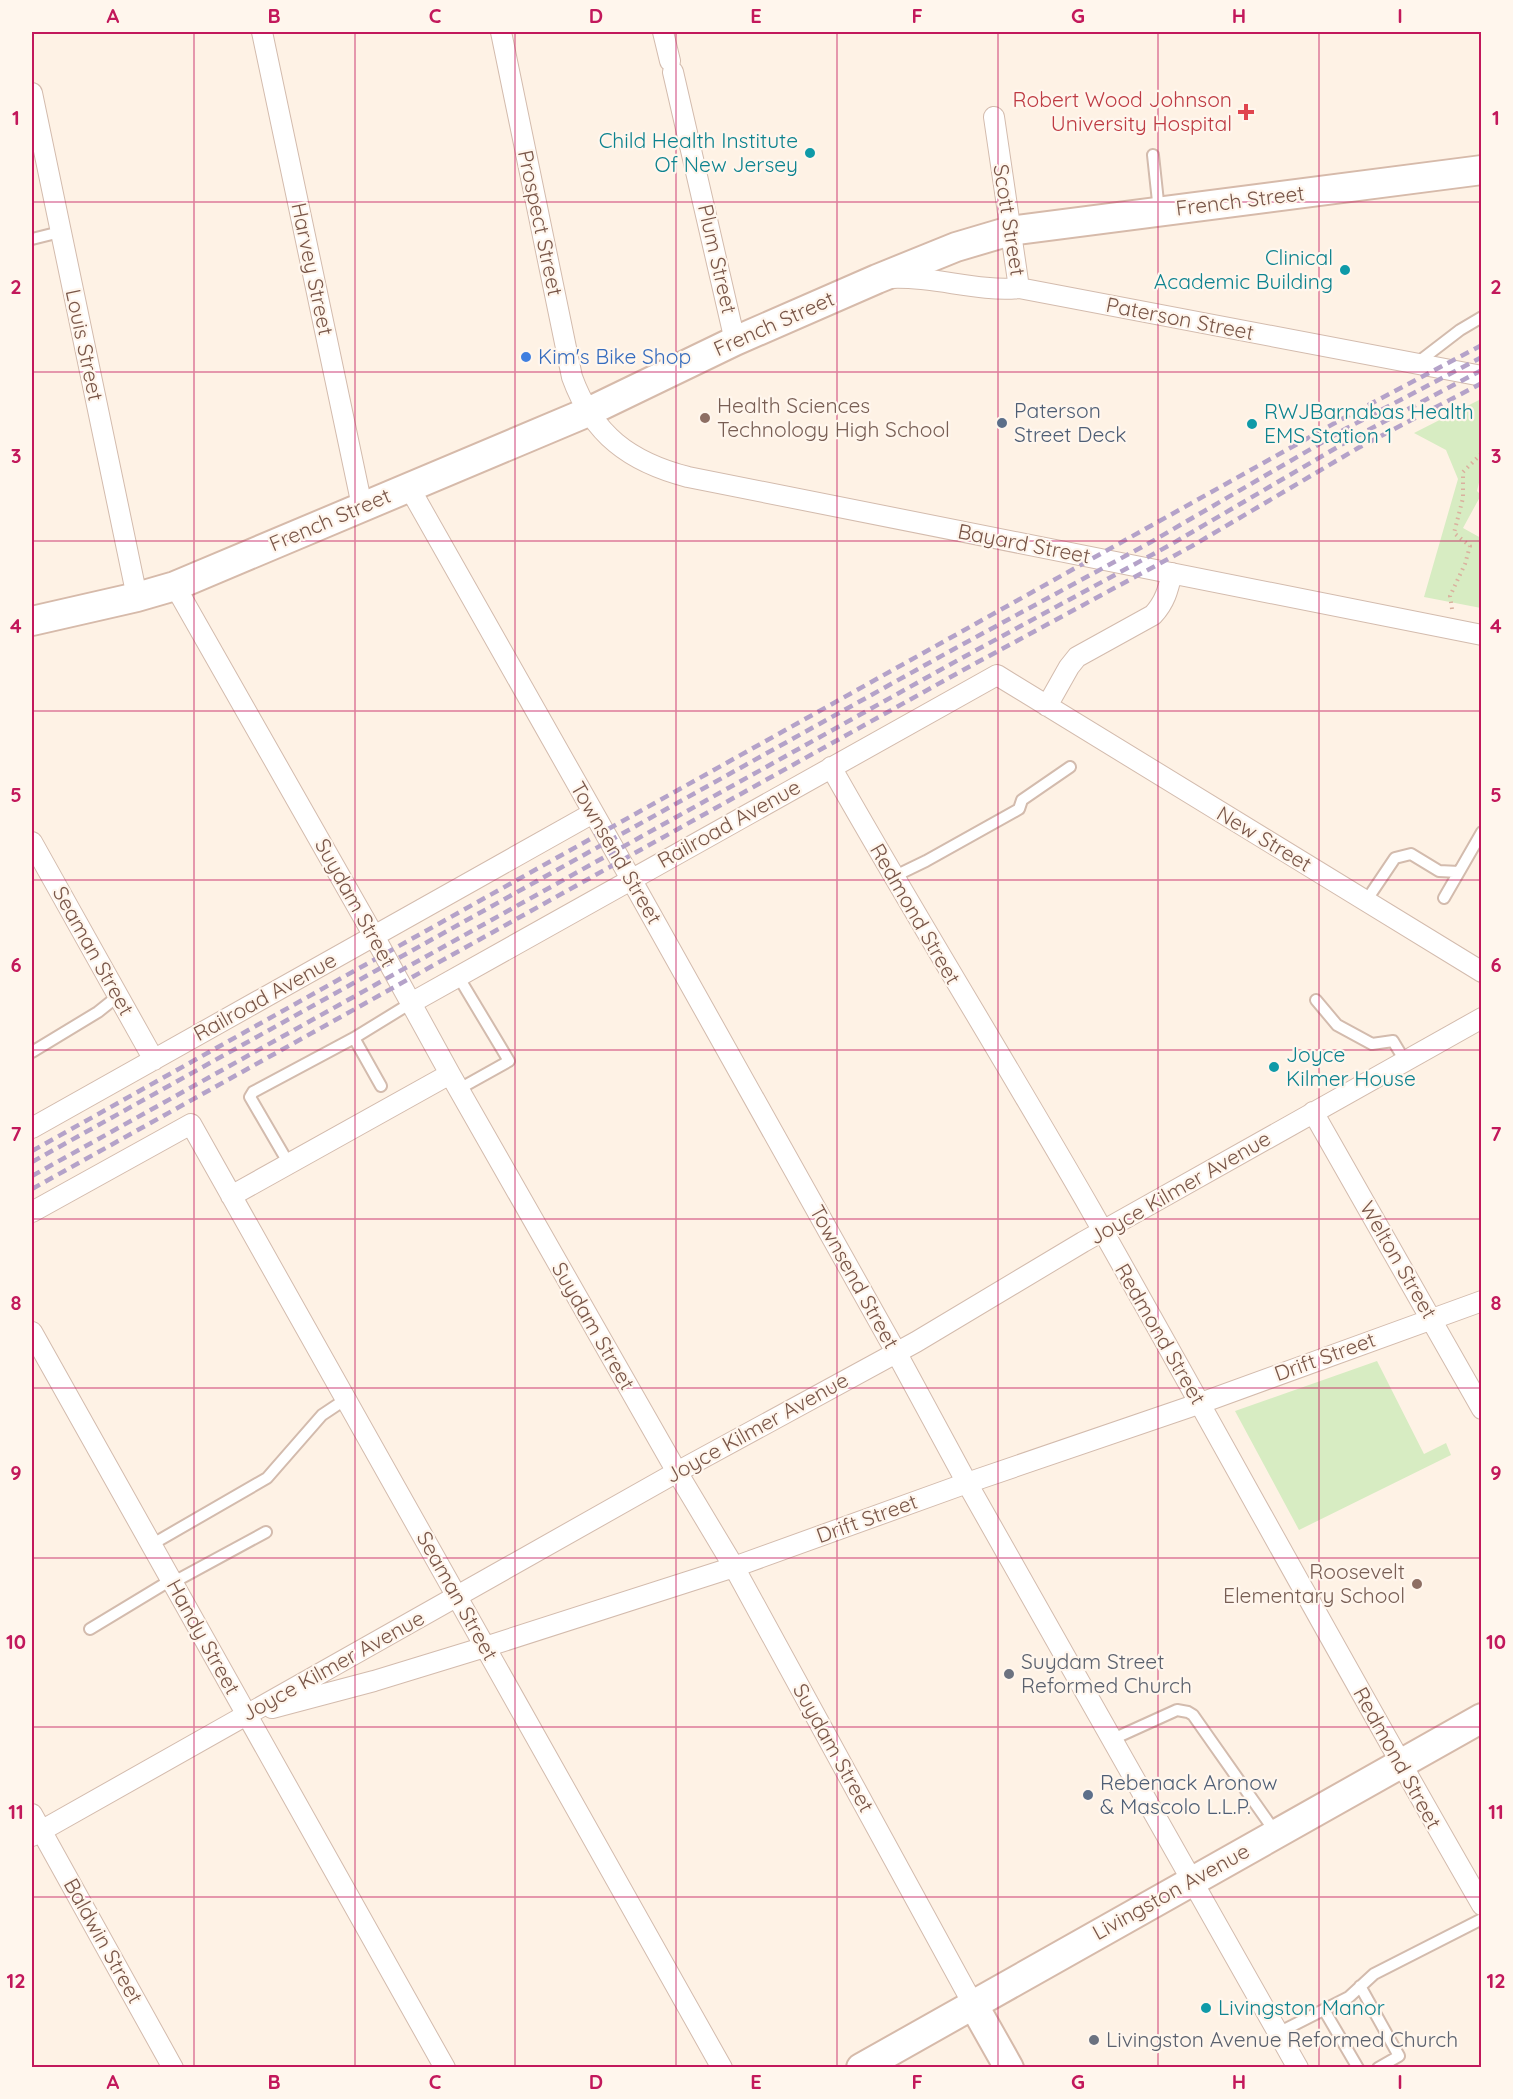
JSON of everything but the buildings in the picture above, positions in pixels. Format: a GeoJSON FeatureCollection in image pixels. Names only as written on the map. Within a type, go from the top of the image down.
{"type":"FeatureCollection","features":[{"type":"Feature","properties":{"kind":"main road","name":"French Street"},"geometry":{"type":"LineString","coordinates":[[32,621],[137,597],[175,585],[588,411],[735,341],[956,247],[1010,231],[1482,170]]}},
{"type":"Feature","properties":{"kind":"main road","name":"Livingston Avenue"},"geometry":{"type":"LineString","coordinates":[[861,2067],[1482,1718]]}},
{"type":"Feature","properties":{"kind":"main road","name":"Suydam Street"},"geometry":{"type":"LineString","coordinates":[[973,2004],[1009,2067]]}},
{"type":"Feature","properties":{"kind":"street","name":"Harvey Street"},"geometry":{"type":"LineString","coordinates":[[262,32],[362,506]]}},
{"type":"Feature","properties":{"kind":"street","name":"Prospect Street"},"geometry":{"type":"LineString","coordinates":[[501,32],[572,377],[578,396],[588,411]]}},
{"type":"Feature","properties":{"kind":"street","name":"Plum Street"},"geometry":{"type":"LineString","coordinates":[[663,32],[735,341]]}},
{"type":"Feature","properties":{"kind":"street","name":"Louis Street"},"geometry":{"type":"LineString","coordinates":[[32,93],[137,597]]}},
{"type":"Feature","properties":{"kind":"street","name":"Scott Street"},"geometry":{"type":"LineString","coordinates":[[994,117],[1019,288]]}},
{"type":"Feature","properties":{"kind":"street","name":"Paterson Street"},"geometry":{"type":"LineString","coordinates":[[877,279],[911,277],[997,290],[1019,288],[1482,376]]}},
{"type":"Feature","properties":{"kind":"street","name":"Bayard Street"},"geometry":{"type":"LineString","coordinates":[[588,411],[598,428],[615,443],[668,472],[1482,635]]}},
{"type":"Feature","properties":{"kind":"street","name":"Townsend Street"},"geometry":{"type":"LineString","coordinates":[[409,487],[896,1352],[967,1483],[1298,2067]]}},
{"type":"Feature","properties":{"kind":"street"},"geometry":{"type":"LineString","coordinates":[[1047,706],[1077,657],[1153,615],[1167,597],[1172,573]]}},
{"type":"Feature","properties":{"kind":"street","name":"Suydam Street"},"geometry":{"type":"LineString","coordinates":[[175,585],[454,1082],[677,1472],[734,1567],[973,2004]]}},
{"type":"Feature","properties":{"kind":"street","name":"Railroad Avenue"},"geometry":{"type":"LineString","coordinates":[[411,1003],[997,675],[1047,706]]}},
{"type":"Feature","properties":{"kind":"street","name":"New Street"},"geometry":{"type":"LineString","coordinates":[[1047,706],[1482,972]]}},
{"type":"Feature","properties":{"kind":"street","name":"Redmond Street"},"geometry":{"type":"LineString","coordinates":[[831,767],[1201,1403],[1482,1905]]}},
{"type":"Feature","properties":{"kind":"street","name":"Railroad Avenue"},"geometry":{"type":"LineString","coordinates":[[32,1128],[593,813]]}},
{"type":"Feature","properties":{"kind":"street","name":"Seaman Street"},"geometry":{"type":"LineString","coordinates":[[32,842],[154,1060]]}},
{"type":"Feature","properties":{"kind":"street","name":"Joyce Kilmer Avenue"},"geometry":{"type":"LineString","coordinates":[[35,1827],[246,1714],[896,1352],[1102,1232],[1482,1018]]}},
{"type":"Feature","properties":{"kind":"street"},"geometry":{"type":"LineString","coordinates":[[231,1196],[289,1164],[454,1082]]}},
{"type":"Feature","properties":{"kind":"street","name":"Welton Street"},"geometry":{"type":"LineString","coordinates":[[1313,1112],[1482,1408]]}},
{"type":"Feature","properties":{"kind":"street","name":"Seaman Street"},"geometry":{"type":"LineString","coordinates":[[32,1212],[191,1124],[722,2067]]}},
{"type":"Feature","properties":{"kind":"street","name":"Drift Street"},"geometry":{"type":"LineString","coordinates":[[246,1714],[374,1681],[734,1567],[967,1483],[1201,1403],[1482,1301]]}},
{"type":"Feature","properties":{"kind":"street","name":"Handy Street"},"geometry":{"type":"LineString","coordinates":[[32,1332],[445,2067]]}},
{"type":"Feature","properties":{"kind":"street","name":"Baldwin Street"},"geometry":{"type":"LineString","coordinates":[[35,1827],[173,2067]]}},
{"type":"Feature","properties":{"kind":"lane"},"geometry":{"type":"LineString","coordinates":[[1153,155],[1159,212]]}},
{"type":"Feature","properties":{"kind":"lane"},"geometry":{"type":"LineString","coordinates":[[32,239],[60,232]]}},
{"type":"Feature","properties":{"kind":"lane"},"geometry":{"type":"LineString","coordinates":[[1416,364],[1460,330],[1482,317]]}},
{"type":"Feature","properties":{"kind":"lane"},"geometry":{"type":"LineString","coordinates":[[893,876],[926,861],[1019,808],[1022,800],[1070,767]]}},
{"type":"Feature","properties":{"kind":"lane"},"geometry":{"type":"LineString","coordinates":[[1444,898],[1482,832]]}},
{"type":"Feature","properties":{"kind":"lane"},"geometry":{"type":"LineString","coordinates":[[1366,901],[1395,858],[1411,854],[1439,871],[1459,872]]}},
{"type":"Feature","properties":{"kind":"lane"},"geometry":{"type":"LineString","coordinates":[[454,1082],[509,1061],[458,976]]}},
{"type":"Feature","properties":{"kind":"lane"},"geometry":{"type":"LineString","coordinates":[[32,1052],[98,1012],[118,996]]}},
{"type":"Feature","properties":{"kind":"lane"},"geometry":{"type":"LineString","coordinates":[[1316,1000],[1337,1025],[1372,1044],[1393,1041],[1405,1061]]}},
{"type":"Feature","properties":{"kind":"lane"},"geometry":{"type":"LineString","coordinates":[[289,1164],[250,1097],[253,1092],[354,1038],[411,1003]]}},
{"type":"Feature","properties":{"kind":"lane"},"geometry":{"type":"LineString","coordinates":[[354,1038],[381,1086]]}},
{"type":"Feature","properties":{"kind":"lane"},"geometry":{"type":"LineString","coordinates":[[151,1545],[267,1478],[322,1415],[346,1399]]}},
{"type":"Feature","properties":{"kind":"lane"},"geometry":{"type":"LineString","coordinates":[[90,1629],[171,1582],[266,1532]]}},
{"type":"Feature","properties":{"kind":"lane"},"geometry":{"type":"LineString","coordinates":[[1113,1739],[1177,1710],[1188,1712],[1193,1715],[1276,1833]]}},
{"type":"Feature","properties":{"kind":"lane"},"geometry":{"type":"LineString","coordinates":[[1278,2033],[1349,1997],[1374,1974],[1482,1919]]}},
{"type":"Feature","properties":{"kind":"lane"},"geometry":{"type":"LineString","coordinates":[[1360,1986],[1400,2056],[1378,2067]]}},
{"type":"Feature","properties":{"kind":"lane"},"geometry":{"type":"LineString","coordinates":[[1324,2010],[1358,2067]]}},
{"type":"Feature","properties":{"kind":"path"},"geometry":{"type":"LineString","coordinates":[[1455,630],[1450,596],[1465,564],[1470,546],[1454,533],[1462,498],[1463,472],[1482,453]]}},
{"type":"Feature","properties":{"kind":"green space"},"geometry":{"type":"Polygon","coordinates":[[[1481,399],[1482,470],[1477,491],[1481,495],[1463,528],[1481,538],[1481,608],[1424,597],[1458,479],[1446,450],[1414,433],[1481,399]]]}},
{"type":"Feature","properties":{"kind":"green space"},"geometry":{"type":"Polygon","coordinates":[[[1377,1361],[1424,1454],[1446,1443],[1451,1455],[1299,1530],[1235,1411],[1377,1361]]]}},
{"type":"Feature","properties":{"kind":"railway"},"geometry":{"type":"LineString","coordinates":[[32,1151],[1342,419],[1482,345]]}},
{"type":"Feature","properties":{"kind":"railway"},"geometry":{"type":"LineString","coordinates":[[32,1162],[954,649],[1151,542],[1347,428],[1482,357]]}},
{"type":"Feature","properties":{"kind":"railway"},"geometry":{"type":"LineString","coordinates":[[32,1176],[960,659],[1170,545],[1353,438],[1482,370]]}},
{"type":"Feature","properties":{"kind":"railway"},"geometry":{"type":"LineString","coordinates":[[32,1189],[965,669],[1192,546],[1358,448],[1482,383]]}},
{"type":"Feature","properties":{"kind":"place","name":"Robert Wood Johnson University Hospital"},"geometry":{"type":"Point","coordinates":[1246,112]}},
{"type":"Feature","properties":{"kind":"place","name":"Child Health Institute Of New Jersey"},"geometry":{"type":"Point","coordinates":[810,153]}},
{"type":"Feature","properties":{"kind":"place","name":"Clinical Academic Building"},"geometry":{"type":"Point","coordinates":[1345,270]}},
{"type":"Feature","properties":{"kind":"place","name":"Kim's Bike Shop"},"geometry":{"type":"Point","coordinates":[526,357]}},
{"type":"Feature","properties":{"kind":"place","name":"Health Sciences Technology High School"},"geometry":{"type":"Point","coordinates":[705,418]}},
{"type":"Feature","properties":{"kind":"place","name":"Paterson Street Deck"},"geometry":{"type":"Point","coordinates":[1002,423]}},
{"type":"Feature","properties":{"kind":"place","name":"RWJBarnabas Health EMS Station 1"},"geometry":{"type":"Point","coordinates":[1252,424]}},
{"type":"Feature","properties":{"kind":"place","name":"Joyce Kilmer House"},"geometry":{"type":"Point","coordinates":[1274,1067]}},
{"type":"Feature","properties":{"kind":"place","name":"Roosevelt Elementary School"},"geometry":{"type":"Point","coordinates":[1417,1584]}},
{"type":"Feature","properties":{"kind":"place","name":"Suydam Street Reformed Church"},"geometry":{"type":"Point","coordinates":[1009,1674]}},
{"type":"Feature","properties":{"kind":"place","name":"Rebenack Aronow & Mascolo L.L.P."},"geometry":{"type":"Point","coordinates":[1088,1795]}},
{"type":"Feature","properties":{"kind":"place","name":"Livingston Manor"},"geometry":{"type":"Point","coordinates":[1206,2008]}},
{"type":"Feature","properties":{"kind":"place","name":"Livingston Avenue Reformed Church"},"geometry":{"type":"Point","coordinates":[1094,2040]}}]}
